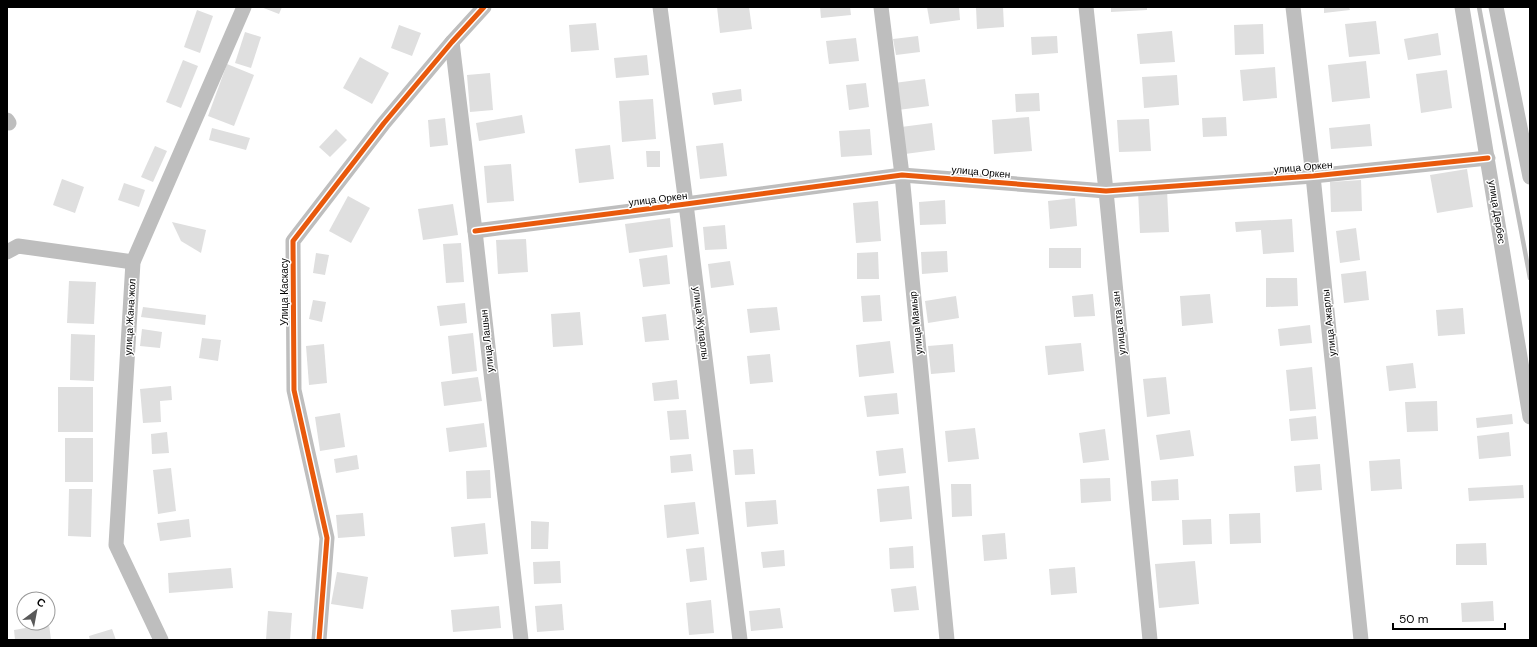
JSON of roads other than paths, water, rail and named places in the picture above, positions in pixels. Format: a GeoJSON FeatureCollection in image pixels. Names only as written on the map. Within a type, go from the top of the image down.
{"type":"FeatureCollection","features":[{"type":"Feature","properties":{"kind":"street","name":"улица Жана жол"},"geometry":{"type":"LineString","coordinates":[[161,640],[116,545],[133,262],[244,7]]}},
{"type":"Feature","properties":{"kind":"street","name":"Улица Каскасу"},"geometry":{"type":"LineString","coordinates":[[319,640],[327,538],[294,390],[293,241],[384,123],[452,42],[484,7]]}},
{"type":"Feature","properties":{"kind":"street","name":"улица Жупарлы"},"geometry":{"type":"LineString","coordinates":[[660,7],[740,640]]}},
{"type":"Feature","properties":{"kind":"street","name":"улица Мамыр"},"geometry":{"type":"LineString","coordinates":[[881,7],[902,175],[947,640]]}},
{"type":"Feature","properties":{"kind":"street","name":"улица ата зан"},"geometry":{"type":"LineString","coordinates":[[1086,7],[1106,191],[1150,640]]}},
{"type":"Feature","properties":{"kind":"street","name":"улица Ажарлы"},"geometry":{"type":"LineString","coordinates":[[1293,7],[1313,176],[1361,640]]}},
{"type":"Feature","properties":{"kind":"street","name":"улица Дербес"},"geometry":{"type":"LineString","coordinates":[[1462,7],[1530,418]]}},
{"type":"Feature","properties":{"kind":"street"},"geometry":{"type":"LineString","coordinates":[[1496,7],[1530,177]]}},
{"type":"Feature","properties":{"kind":"street","name":"улица Лашын"},"geometry":{"type":"LineString","coordinates":[[452,42],[521,640]]}},
{"type":"Feature","properties":{"kind":"street","name":"улица Оркен"},"geometry":{"type":"LineString","coordinates":[[475,231],[902,175],[1106,191],[1313,176],[1488,158]]}},
{"type":"Feature","properties":{"kind":"street"},"geometry":{"type":"LineString","coordinates":[[7,252],[18,246],[133,262]]}},
{"type":"Feature","properties":{"kind":"waterway"},"geometry":{"type":"LineString","coordinates":[[1479,7],[1530,278]]}}]}
